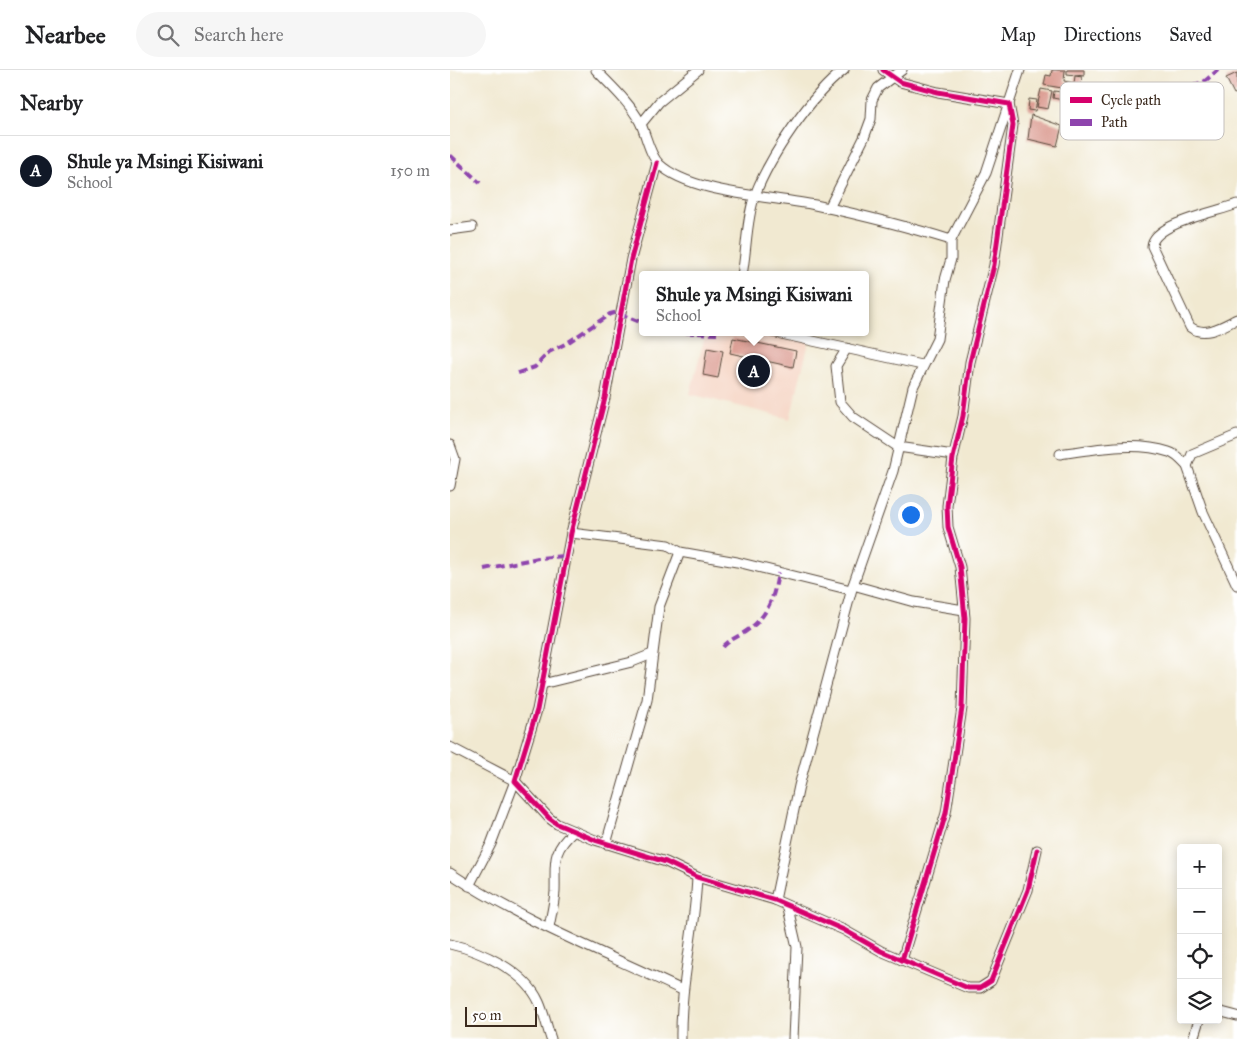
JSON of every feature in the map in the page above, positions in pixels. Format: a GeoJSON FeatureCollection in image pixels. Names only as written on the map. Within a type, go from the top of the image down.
{"type":"FeatureCollection","features":[{"type":"Feature","properties":{"kind":"street"},"geometry":{"type":"LineString","coordinates":[[469,886],[491,844],[515,781],[537,710],[571,533],[603,408],[631,259],[657,163],[641,124],[630,107],[596,70]]}},
{"type":"Feature","properties":{"kind":"street"},"geometry":{"type":"LineString","coordinates":[[641,124],[659,102],[698,70]]}},
{"type":"Feature","properties":{"kind":"street"},"geometry":{"type":"LineString","coordinates":[[743,271],[755,195],[784,138],[820,92],[844,70]]}},
{"type":"Feature","properties":{"kind":"street"},"geometry":{"type":"LineString","coordinates":[[883,70],[898,73]]}},
{"type":"Feature","properties":{"kind":"street"},"geometry":{"type":"LineString","coordinates":[[775,900],[799,786],[852,587],[893,471],[913,387],[922,365],[929,358],[937,339],[945,280],[951,259],[951,240],[986,173],[1020,70]]}},
{"type":"Feature","properties":{"kind":"street"},"geometry":{"type":"LineString","coordinates":[[829,208],[864,138],[871,120],[872,100],[878,88],[898,73]]}},
{"type":"Feature","properties":{"kind":"street"},"geometry":{"type":"LineString","coordinates":[[898,73],[900,82],[938,92],[1009,104]]}},
{"type":"Feature","properties":{"kind":"street"},"geometry":{"type":"LineString","coordinates":[[902,960],[946,813],[962,708],[965,655],[964,610],[960,568],[948,527],[946,506],[954,455],[963,416],[970,362],[994,265],[1013,125],[1009,104]]}},
{"type":"Feature","properties":{"kind":"street"},"geometry":{"type":"LineString","coordinates":[[657,163],[688,181],[888,221],[951,240]]}},
{"type":"Feature","properties":{"kind":"street"},"geometry":{"type":"LineString","coordinates":[[1237,204],[1190,219],[1160,232],[1152,242],[1152,246],[1190,328],[1200,332],[1211,331],[1237,319]]}},
{"type":"Feature","properties":{"kind":"street"},"geometry":{"type":"LineString","coordinates":[[450,230],[472,227]]}},
{"type":"Feature","properties":{"kind":"street"},"geometry":{"type":"LineString","coordinates":[[791,336],[922,365]]}},
{"type":"Feature","properties":{"kind":"street"},"geometry":{"type":"LineString","coordinates":[[847,348],[836,366],[840,402],[853,417],[898,447],[954,455]]}},
{"type":"Feature","properties":{"kind":"street"},"geometry":{"type":"LineString","coordinates":[[1187,466],[1192,454],[1237,435]]}},
{"type":"Feature","properties":{"kind":"street"},"geometry":{"type":"LineString","coordinates":[[450,445],[455,460],[450,486]]}},
{"type":"Feature","properties":{"kind":"street"},"geometry":{"type":"LineString","coordinates":[[1060,454],[1118,447],[1156,449],[1175,455],[1187,466],[1203,512],[1237,585]]}},
{"type":"Feature","properties":{"kind":"street"},"geometry":{"type":"LineString","coordinates":[[571,533],[653,542],[668,545],[680,552],[737,562],[914,602],[964,610]]}},
{"type":"Feature","properties":{"kind":"street"},"geometry":{"type":"LineString","coordinates":[[606,844],[647,700],[659,607],[680,552]]}},
{"type":"Feature","properties":{"kind":"street"},"geometry":{"type":"LineString","coordinates":[[542,684],[632,662],[652,654]]}},
{"type":"Feature","properties":{"kind":"street"},"geometry":{"type":"LineString","coordinates":[[450,747],[515,781],[549,818],[574,831],[606,844],[666,862],[697,877],[775,900],[788,908],[844,930],[902,960],[968,988],[986,986],[991,981],[1028,890],[1037,850]]}},
{"type":"Feature","properties":{"kind":"street"},"geometry":{"type":"LineString","coordinates":[[549,927],[555,894],[556,854],[564,840],[574,831]]}},
{"type":"Feature","properties":{"kind":"street"},"geometry":{"type":"LineString","coordinates":[[450,874],[469,886],[549,927],[682,990]]}},
{"type":"Feature","properties":{"kind":"street"},"geometry":{"type":"LineString","coordinates":[[681,1039],[682,990],[695,914],[697,877]]}},
{"type":"Feature","properties":{"kind":"street"},"geometry":{"type":"LineString","coordinates":[[788,908],[797,946],[793,1039]]}},
{"type":"Feature","properties":{"kind":"street"},"geometry":{"type":"LineString","coordinates":[[450,944],[488,956],[516,975],[539,1001],[551,1039]]}},
{"type":"Feature","properties":{"kind":"street"},"geometry":{"type":"LineString","coordinates":[[1222,1012],[1237,1016]]}},
{"type":"Feature","properties":{"kind":"street"},"geometry":{"type":"LineString","coordinates":[[1193,1039],[1198,1024]]}},
{"type":"Feature","properties":{"kind":"shaded area"},"geometry":{"type":"Polygon","coordinates":[[[705,336],[811,336],[790,419],[690,394],[705,336]]]}},
{"type":"Feature","properties":{"kind":"building"},"geometry":{"type":"Polygon","coordinates":[[[1052,70],[1065,70],[1064,81],[1069,82],[1060,82],[1060,88],[1044,85],[1046,75],[1051,76],[1052,70]]]}},
{"type":"Feature","properties":{"kind":"building"},"geometry":{"type":"Polygon","coordinates":[[[1067,70],[1084,70],[1084,76],[1067,74],[1067,70]]]}},
{"type":"Feature","properties":{"kind":"building"},"geometry":{"type":"Polygon","coordinates":[[[1237,73],[1237,93],[1234,94],[1226,78],[1237,73]]]}},
{"type":"Feature","properties":{"kind":"building"},"geometry":{"type":"Polygon","coordinates":[[[1075,76],[1082,77],[1081,82],[1074,82],[1075,76]]]}},
{"type":"Feature","properties":{"kind":"building"},"geometry":{"type":"Polygon","coordinates":[[[1041,89],[1052,91],[1048,109],[1037,107],[1041,89]]]}},
{"type":"Feature","properties":{"kind":"building"},"geometry":{"type":"Polygon","coordinates":[[[1054,91],[1060,92],[1060,99],[1053,98],[1054,91]]]}},
{"type":"Feature","properties":{"kind":"building"},"geometry":{"type":"Polygon","coordinates":[[[1029,99],[1037,100],[1035,111],[1028,110],[1029,99]]]}},
{"type":"Feature","properties":{"kind":"building"},"geometry":{"type":"Polygon","coordinates":[[[1031,115],[1060,125],[1057,146],[1028,139],[1031,115]]]}},
{"type":"Feature","properties":{"kind":"building"},"geometry":{"type":"Polygon","coordinates":[[[733,338],[796,351],[793,367],[730,353],[733,338]]]}},
{"type":"Feature","properties":{"kind":"building"},"geometry":{"type":"Polygon","coordinates":[[[707,348],[723,351],[718,378],[703,375],[707,348]]]}},
{"type":"Feature","properties":{"kind":"marked path"},"geometry":{"type":"LineString","coordinates":[[1202,82],[1218,70]]}},
{"type":"Feature","properties":{"kind":"marked path"},"geometry":{"type":"LineString","coordinates":[[450,155],[480,183]]}},
{"type":"Feature","properties":{"kind":"marked path"},"geometry":{"type":"LineString","coordinates":[[518,373],[535,367],[549,352],[567,343],[610,314],[621,311]]}},
{"type":"Feature","properties":{"kind":"marked path"},"geometry":{"type":"LineString","coordinates":[[620,314],[639,321]]}},
{"type":"Feature","properties":{"kind":"marked path"},"geometry":{"type":"LineString","coordinates":[[484,569],[538,558],[567,556]]}},
{"type":"Feature","properties":{"kind":"marked path"},"geometry":{"type":"LineString","coordinates":[[723,647],[730,640],[753,626],[764,614],[772,599],[778,573]]}},
{"type":"Feature","properties":{"kind":"cycle path"},"geometry":{"type":"LineString","coordinates":[[883,70],[900,82],[938,92],[1009,104],[1013,125],[994,265],[970,362],[963,416],[953,458],[947,506],[948,527],[960,567],[965,618],[962,708],[946,813],[902,960]]}},
{"type":"Feature","properties":{"kind":"cycle path"},"geometry":{"type":"LineString","coordinates":[[657,163],[631,259],[605,398],[571,533],[537,710],[515,781],[549,818],[557,824],[595,840],[666,862],[697,877],[775,900],[844,930],[881,951],[968,988],[980,988],[991,981],[1028,890],[1037,850]]}},
{"type":"Feature","properties":{"kind":"place","name":"Shule ya Msingi Kisiwani"},"geometry":{"type":"Point","coordinates":[754,371]}}]}
